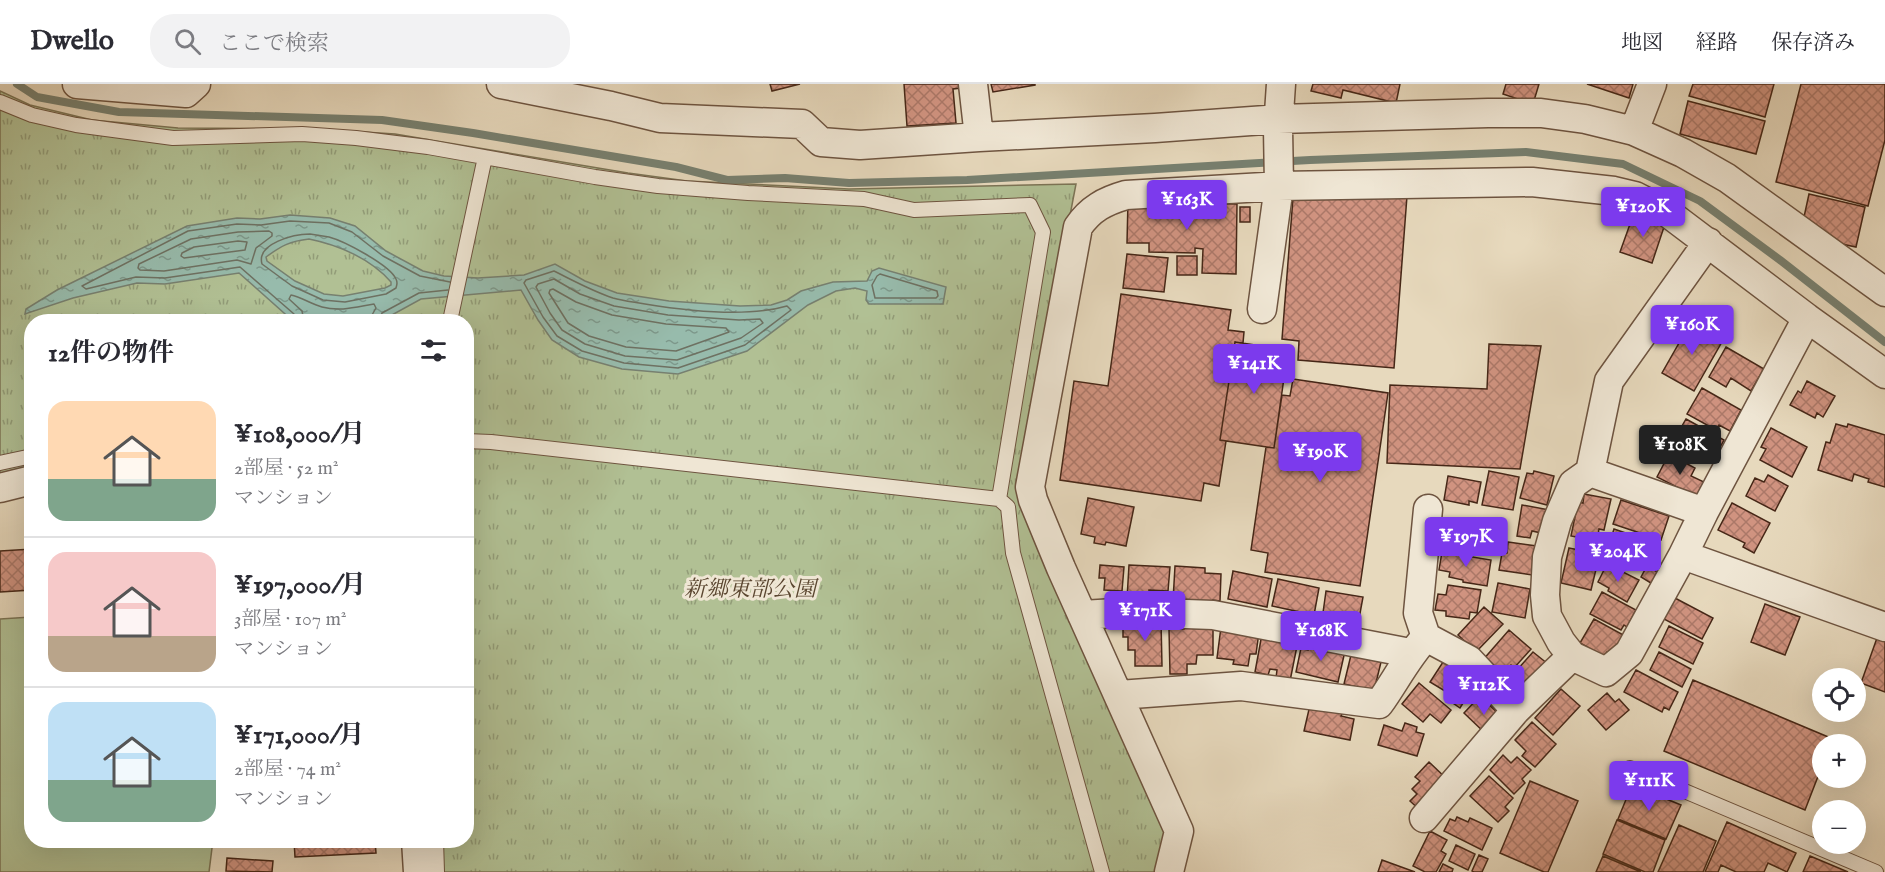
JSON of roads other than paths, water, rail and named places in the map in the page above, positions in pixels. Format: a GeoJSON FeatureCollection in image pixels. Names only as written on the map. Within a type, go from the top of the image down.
{"type":"FeatureCollection","features":[{"type":"Feature","properties":{"kind":"street"},"geometry":{"type":"LineString","coordinates":[[77,84],[186,93],[196,84]]}},
{"type":"Feature","properties":{"kind":"street"},"geometry":{"type":"LineString","coordinates":[[501,84],[537,88],[660,118],[802,124],[821,142],[860,145],[979,136],[1541,113],[1585,119],[1634,131],[1683,153],[1727,178],[1885,292]]}},
{"type":"Feature","properties":{"kind":"street"},"geometry":{"type":"LineString","coordinates":[[974,84],[979,136]]}},
{"type":"Feature","properties":{"kind":"street"},"geometry":{"type":"LineString","coordinates":[[1263,309],[1280,182],[1278,124],[1281,84]]}},
{"type":"Feature","properties":{"kind":"street"},"geometry":{"type":"LineString","coordinates":[[1634,131],[1652,84]]}},
{"type":"Feature","properties":{"kind":"street"},"geometry":{"type":"LineString","coordinates":[[1169,872],[1179,831],[1082,615],[1013,502],[1030,487],[1078,227],[1095,208],[1126,195],[1280,182],[1532,182],[1614,191],[1635,196],[1668,213],[1885,374]]}},
{"type":"Feature","properties":{"kind":"street"},"geometry":{"type":"LineString","coordinates":[[1708,242],[1609,381],[1590,472],[1573,484],[1557,521],[1547,557],[1545,595],[1547,616],[1561,642],[1572,656],[1606,672],[1629,653],[1807,318]]}},
{"type":"Feature","properties":{"kind":"street"},"geometry":{"type":"LineString","coordinates":[[1590,472],[1704,512]]}},
{"type":"Feature","properties":{"kind":"street"},"geometry":{"type":"LineString","coordinates":[[0,488],[24,482]]}},
{"type":"Feature","properties":{"kind":"street"},"geometry":{"type":"LineString","coordinates":[[1119,695],[1241,686],[1379,704],[1418,645],[1418,613],[1428,509]]}},
{"type":"Feature","properties":{"kind":"street"},"geometry":{"type":"LineString","coordinates":[[1683,555],[1885,627]]}},
{"type":"Feature","properties":{"kind":"street"},"geometry":{"type":"LineString","coordinates":[[1082,615],[1132,612],[1213,615],[1418,645],[1469,660],[1516,710]]}},
{"type":"Feature","properties":{"kind":"street"},"geometry":{"type":"LineString","coordinates":[[1424,819],[1516,710],[1572,656]]}},
{"type":"Feature","properties":{"kind":"street"},"geometry":{"type":"LineString","coordinates":[[417,848],[418,872]]}},
{"type":"Feature","properties":{"kind":"lane"},"geometry":{"type":"LineString","coordinates":[[0,102],[32,115],[76,125],[173,138],[302,134],[417,146],[658,186],[864,199],[914,210],[1030,205],[1043,232],[1013,502],[1013,553],[1102,872]]}},
{"type":"Feature","properties":{"kind":"lane"},"geometry":{"type":"LineString","coordinates":[[451,314],[485,157]]}},
{"type":"Feature","properties":{"kind":"lane"},"geometry":{"type":"LineString","coordinates":[[474,441],[1013,502]]}},
{"type":"Feature","properties":{"kind":"lane"},"geometry":{"type":"LineString","coordinates":[[0,463],[24,458]]}},
{"type":"Feature","properties":{"kind":"lane"},"geometry":{"type":"LineString","coordinates":[[1630,768],[1876,872]]}},
{"type":"Feature","properties":{"kind":"lane"},"geometry":{"type":"LineString","coordinates":[[436,848],[437,872]]}},
{"type":"Feature","properties":{"kind":"water"},"geometry":{"type":"Polygon","coordinates":[[[290,215],[330,218],[355,226],[386,251],[423,271],[444,276],[478,278],[524,275],[555,264],[585,281],[617,293],[669,301],[740,306],[771,305],[787,300],[801,291],[833,282],[867,281],[872,271],[879,268],[946,287],[943,304],[869,304],[866,300],[867,291],[855,288],[836,291],[808,305],[747,351],[678,374],[622,369],[579,357],[552,340],[521,290],[421,299],[394,314],[285,314],[239,273],[165,284],[137,283],[73,298],[25,314],[26,309],[57,290],[187,226],[237,218],[260,219],[290,215]],[[309,239],[281,247],[266,257],[267,261],[295,281],[324,294],[343,296],[391,285],[391,282],[374,266],[343,249],[309,239]]]}},
{"type":"Feature","properties":{"kind":"waterway"},"geometry":{"type":"LineString","coordinates":[[17,84],[37,97],[119,112],[382,120],[676,167],[727,180],[785,178],[849,183],[967,180],[1310,160],[1526,152],[1623,164],[1700,201],[1885,342]]}},
{"type":"Feature","properties":{"kind":"park label","name":"新郷東部公園"},"geometry":{"type":"Point","coordinates":[750,588]}}]}
